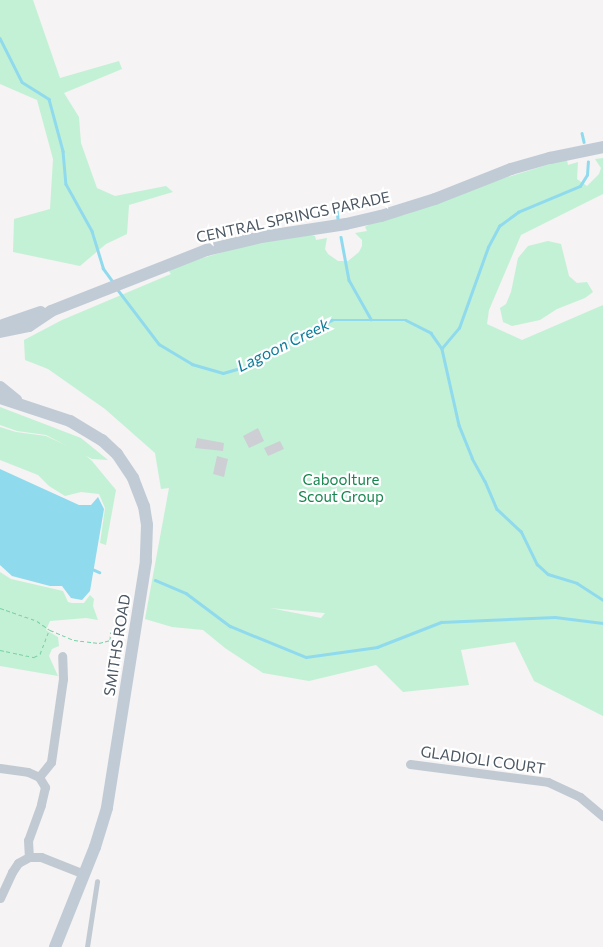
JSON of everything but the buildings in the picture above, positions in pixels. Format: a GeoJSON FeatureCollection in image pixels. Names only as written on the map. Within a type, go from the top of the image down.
{"type":"FeatureCollection","features":[{"type":"Feature","properties":{"kind":"street","name":"CENTRAL SPRINGS PARADE"},"geometry":{"type":"LineString","coordinates":[[0,332],[29,326],[51,311],[186,257],[243,240],[346,224],[390,214],[519,167],[603,147]]}},
{"type":"Feature","properties":{"kind":"street","name":"CENTRAL SPRINGS PARADE"},"geometry":{"type":"LineString","coordinates":[[0,326],[43,311],[51,311]]}},
{"type":"Feature","properties":{"kind":"street","name":"SMITHS ROAD"},"geometry":{"type":"LineString","coordinates":[[0,387],[21,405]]}},
{"type":"Feature","properties":{"kind":"street","name":"SMITHS ROAD"},"geometry":{"type":"LineString","coordinates":[[0,398],[70,420],[102,440],[120,458],[133,478],[146,516],[148,537],[146,561],[107,811],[55,947]]}},
{"type":"Feature","properties":{"kind":"street"},"geometry":{"type":"LineString","coordinates":[[39,777],[51,762],[63,679],[62,656]]}},
{"type":"Feature","properties":{"kind":"street","name":"GLADIOLI COURT"},"geometry":{"type":"LineString","coordinates":[[410,764],[548,782],[580,797],[603,816]]}},
{"type":"Feature","properties":{"kind":"street"},"geometry":{"type":"LineString","coordinates":[[0,768],[28,772],[39,777],[44,787],[41,805],[28,840],[29,857]]}},
{"type":"Feature","properties":{"kind":"street"},"geometry":{"type":"LineString","coordinates":[[0,898],[18,863],[29,857],[41,858],[84,874]]}},
{"type":"Feature","properties":{"kind":"lane"},"geometry":{"type":"LineString","coordinates":[[87,947],[97,882]]}},
{"type":"Feature","properties":{"kind":"path"},"geometry":{"type":"LineString","coordinates":[[0,608],[37,621],[50,630],[74,640],[99,644],[110,640],[123,640]]}},
{"type":"Feature","properties":{"kind":"path"},"geometry":{"type":"LineString","coordinates":[[110,640],[111,628]]}},
{"type":"Feature","properties":{"kind":"path"},"geometry":{"type":"LineString","coordinates":[[0,650],[34,657],[40,654],[50,630]]}},
{"type":"Feature","properties":{"kind":"green space"},"geometry":{"type":"Polygon","coordinates":[[[0,0],[33,0],[60,78],[119,61],[122,69],[64,93],[79,117],[81,143],[97,188],[115,196],[166,186],[173,192],[129,205],[127,234],[106,244],[80,266],[13,252],[14,219],[50,209],[53,159],[37,100],[0,84],[0,0]]]}},
{"type":"Feature","properties":{"kind":"green space","name":"Caboolture Scout Group"},"geometry":{"type":"Polygon","coordinates":[[[603,158],[603,194],[521,235],[489,310],[487,324],[522,340],[603,305],[603,716],[534,681],[515,642],[461,650],[469,685],[403,692],[376,665],[309,681],[263,673],[225,648],[203,630],[172,627],[145,619],[169,488],[161,489],[155,453],[105,409],[48,369],[25,360],[24,340],[62,320],[171,274],[168,270],[175,266],[251,244],[311,235],[315,236],[316,240],[327,238],[325,249],[328,254],[338,261],[348,261],[359,252],[362,246],[362,240],[355,233],[367,231],[365,227],[370,224],[407,214],[495,181],[563,160],[567,160],[568,165],[578,162],[577,179],[587,186],[599,174],[601,168],[595,159],[603,158]],[[270,608],[321,618],[325,613],[270,608]]]}},
{"type":"Feature","properties":{"kind":"green space"},"geometry":{"type":"Polygon","coordinates":[[[548,241],[561,244],[569,276],[577,283],[587,282],[593,292],[585,298],[557,309],[540,320],[512,326],[503,322],[500,308],[506,304],[511,292],[518,258],[528,246],[548,241]]]}},
{"type":"Feature","properties":{"kind":"green space"},"geometry":{"type":"Polygon","coordinates":[[[0,407],[81,438],[108,460],[92,459],[46,435],[17,431],[0,425],[0,407]]]}},
{"type":"Feature","properties":{"kind":"green space"},"geometry":{"type":"Polygon","coordinates":[[[0,427],[16,432],[46,436],[83,453],[92,461],[116,490],[106,545],[100,543],[105,508],[99,494],[81,492],[65,496],[49,486],[38,475],[0,460],[0,427]]]}},
{"type":"Feature","properties":{"kind":"green space"},"geometry":{"type":"Polygon","coordinates":[[[0,572],[11,579],[63,591],[68,602],[84,603],[90,595],[94,599],[93,606],[98,620],[86,618],[50,621],[46,630],[58,637],[59,646],[52,649],[49,656],[58,676],[0,666],[0,572]]]}},
{"type":"Feature","properties":{"kind":"water"},"geometry":{"type":"Polygon","coordinates":[[[0,469],[79,505],[91,505],[98,497],[104,509],[90,591],[82,600],[71,598],[62,586],[50,586],[12,576],[0,565],[0,469]]]}},
{"type":"Feature","properties":{"kind":"waterway","name":"Lagoon Creek"},"geometry":{"type":"LineString","coordinates":[[0,38],[22,82],[49,99],[63,151],[66,184],[92,231],[103,268],[114,283]]}},
{"type":"Feature","properties":{"kind":"waterway"},"geometry":{"type":"LineString","coordinates":[[582,133],[584,142]]}},
{"type":"Feature","properties":{"kind":"waterway"},"geometry":{"type":"LineString","coordinates":[[442,348],[459,328],[488,247],[499,226],[518,212],[580,186],[587,175],[588,162]]}},
{"type":"Feature","properties":{"kind":"waterway"},"geometry":{"type":"LineString","coordinates":[[337,209],[338,218]]}},
{"type":"Feature","properties":{"kind":"waterway"},"geometry":{"type":"LineString","coordinates":[[341,237],[349,280],[371,319]]}},
{"type":"Feature","properties":{"kind":"waterway","name":"Lagoon Creek"},"geometry":{"type":"LineString","coordinates":[[118,290],[159,344],[192,364],[223,373],[248,366],[290,341],[332,320],[406,320],[431,333],[442,349],[459,425],[472,458],[485,481],[497,509],[521,531],[537,564],[548,574],[577,583],[603,600]]}},
{"type":"Feature","properties":{"kind":"waterway"},"geometry":{"type":"LineString","coordinates":[[92,569],[99,572]]}},
{"type":"Feature","properties":{"kind":"waterway"},"geometry":{"type":"LineString","coordinates":[[155,580],[186,593],[230,626],[306,657],[377,647],[441,622],[555,617],[603,623]]}}]}
